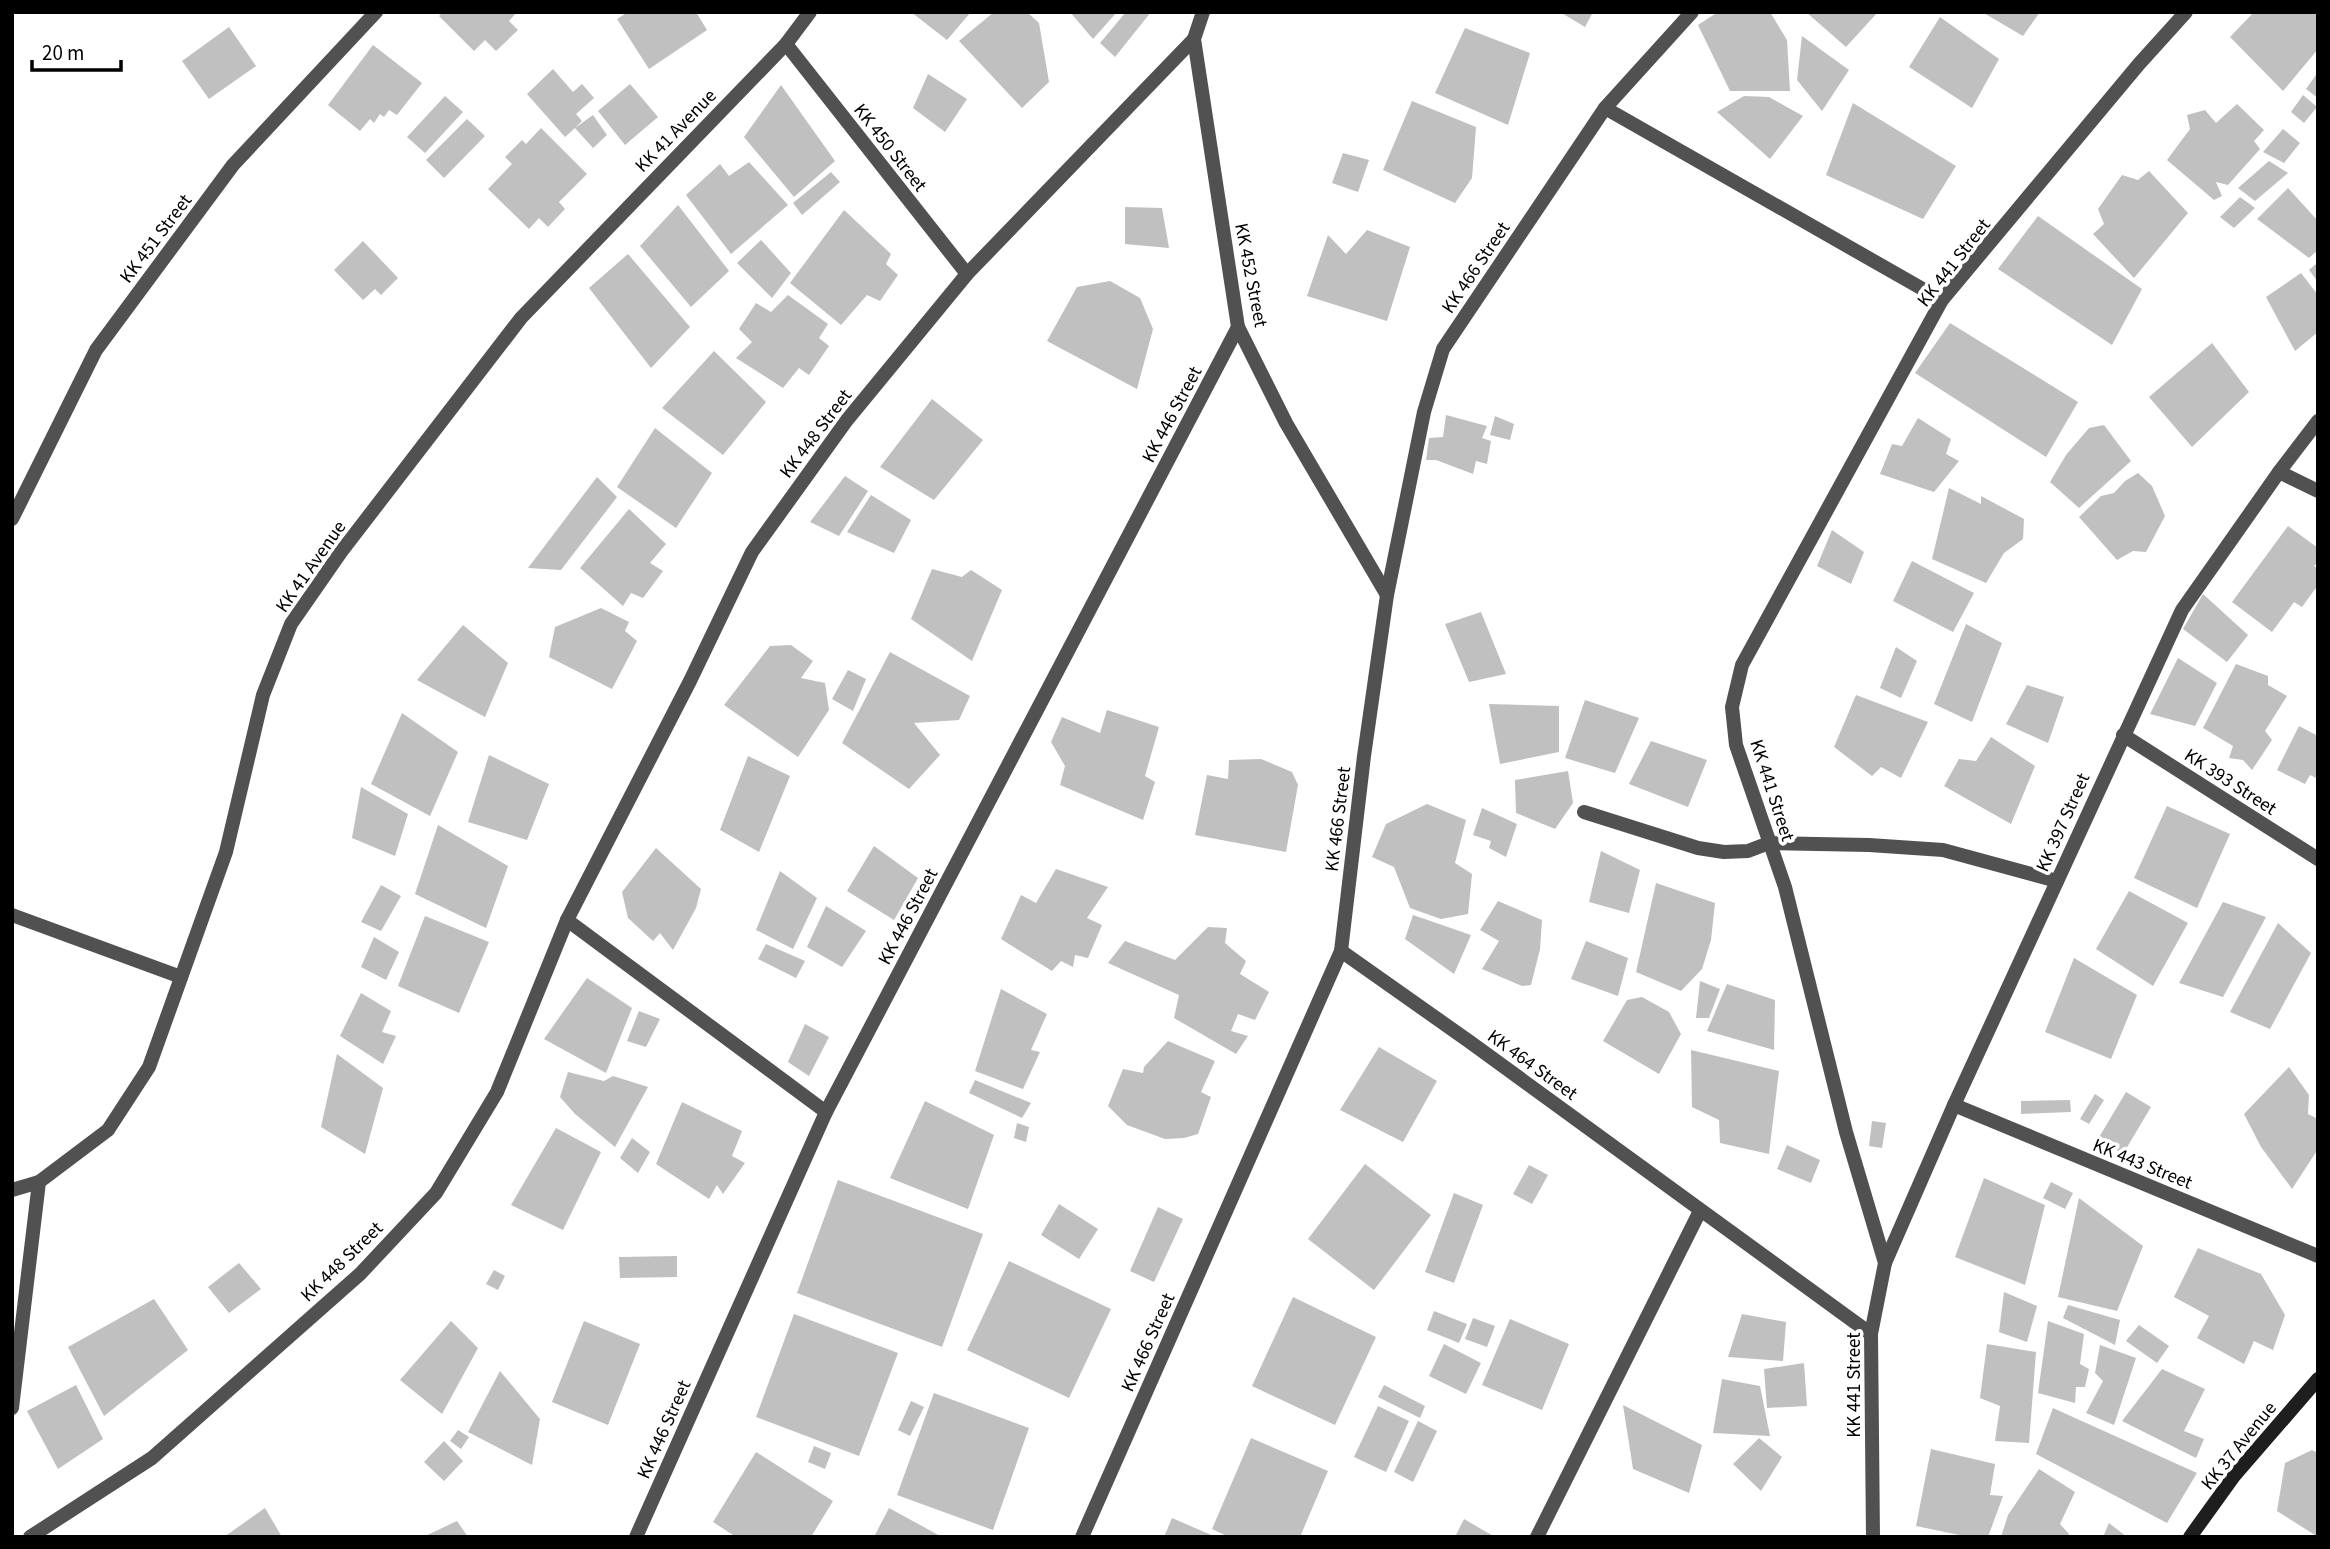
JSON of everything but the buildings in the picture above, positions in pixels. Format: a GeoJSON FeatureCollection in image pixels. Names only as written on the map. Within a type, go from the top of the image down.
{"type":"FeatureCollection","features":[{"type":"Feature","properties":{"kind":"main road","name":"KK 37 Avenue"},"geometry":{"type":"LineString","coordinates":[[2190,1537],[2234,1476],[2318,1379]]}},
{"type":"Feature","properties":{"kind":"street","name":"KK 451 Street"},"geometry":{"type":"LineString","coordinates":[[12,519],[96,350],[233,165],[376,12]]}},
{"type":"Feature","properties":{"kind":"street","name":"KK 41 Avenue"},"geometry":{"type":"LineString","coordinates":[[39,1182],[108,1130],[149,1067],[226,852],[263,695],[291,624],[341,552],[520,318],[786,44],[810,12]]}},
{"type":"Feature","properties":{"kind":"street","name":"KK 452 Street"},"geometry":{"type":"LineString","coordinates":[[1203,12],[1194,39],[1238,327],[1286,423],[1387,595]]}},
{"type":"Feature","properties":{"kind":"street","name":"KK 466 Street"},"geometry":{"type":"LineString","coordinates":[[1082,1537],[1341,951],[1364,756],[1387,595],[1424,412],[1443,349],[1605,108],[1692,12]]}},
{"type":"Feature","properties":{"kind":"street","name":"KK 441 Street"},"geometry":{"type":"LineString","coordinates":[[1873,1537],[1871,1335],[1885,1263],[1846,1132],[1785,887],[1736,745],[1732,707],[1742,665],[1942,300],[2139,64],[2186,12]]}},
{"type":"Feature","properties":{"kind":"street","name":"KK 448 Street"},"geometry":{"type":"LineString","coordinates":[[30,1537],[152,1458],[360,1274],[436,1193],[497,1092],[567,920],[690,681],[752,552],[847,420],[967,274],[1194,39]]}},
{"type":"Feature","properties":{"kind":"street","name":"KK 450 Street"},"geometry":{"type":"LineString","coordinates":[[786,44],[967,274]]}},
{"type":"Feature","properties":{"kind":"street"},"geometry":{"type":"LineString","coordinates":[[1605,108],[1942,300]]}},
{"type":"Feature","properties":{"kind":"street","name":"KK 446 Street"},"geometry":{"type":"LineString","coordinates":[[636,1537],[826,1112],[1238,327]]}},
{"type":"Feature","properties":{"kind":"street","name":"KK 397 Street"},"geometry":{"type":"LineString","coordinates":[[1885,1263],[1954,1105],[2182,610],[2278,472],[2318,421]]}},
{"type":"Feature","properties":{"kind":"street"},"geometry":{"type":"LineString","coordinates":[[2278,472],[2318,491]]}},
{"type":"Feature","properties":{"kind":"street","name":"KK 393 Street"},"geometry":{"type":"LineString","coordinates":[[2123,735],[2318,859]]}},
{"type":"Feature","properties":{"kind":"street"},"geometry":{"type":"LineString","coordinates":[[1584,812],[1698,848],[1724,852],[1748,851],[1769,843],[1943,850],[2057,881]]}},
{"type":"Feature","properties":{"kind":"street"},"geometry":{"type":"LineString","coordinates":[[12,915],[181,977]]}},
{"type":"Feature","properties":{"kind":"street"},"geometry":{"type":"LineString","coordinates":[[567,920],[826,1112]]}},
{"type":"Feature","properties":{"kind":"street","name":"KK 464 Street"},"geometry":{"type":"LineString","coordinates":[[1341,951],[1471,1042],[1871,1335]]}},
{"type":"Feature","properties":{"kind":"street","name":"KK 443 Street"},"geometry":{"type":"LineString","coordinates":[[1954,1105],[2318,1256]]}},
{"type":"Feature","properties":{"kind":"street"},"geometry":{"type":"LineString","coordinates":[[12,1190],[39,1182],[12,1408]]}},
{"type":"Feature","properties":{"kind":"street"},"geometry":{"type":"LineString","coordinates":[[1537,1537],[1700,1211]]}}]}
